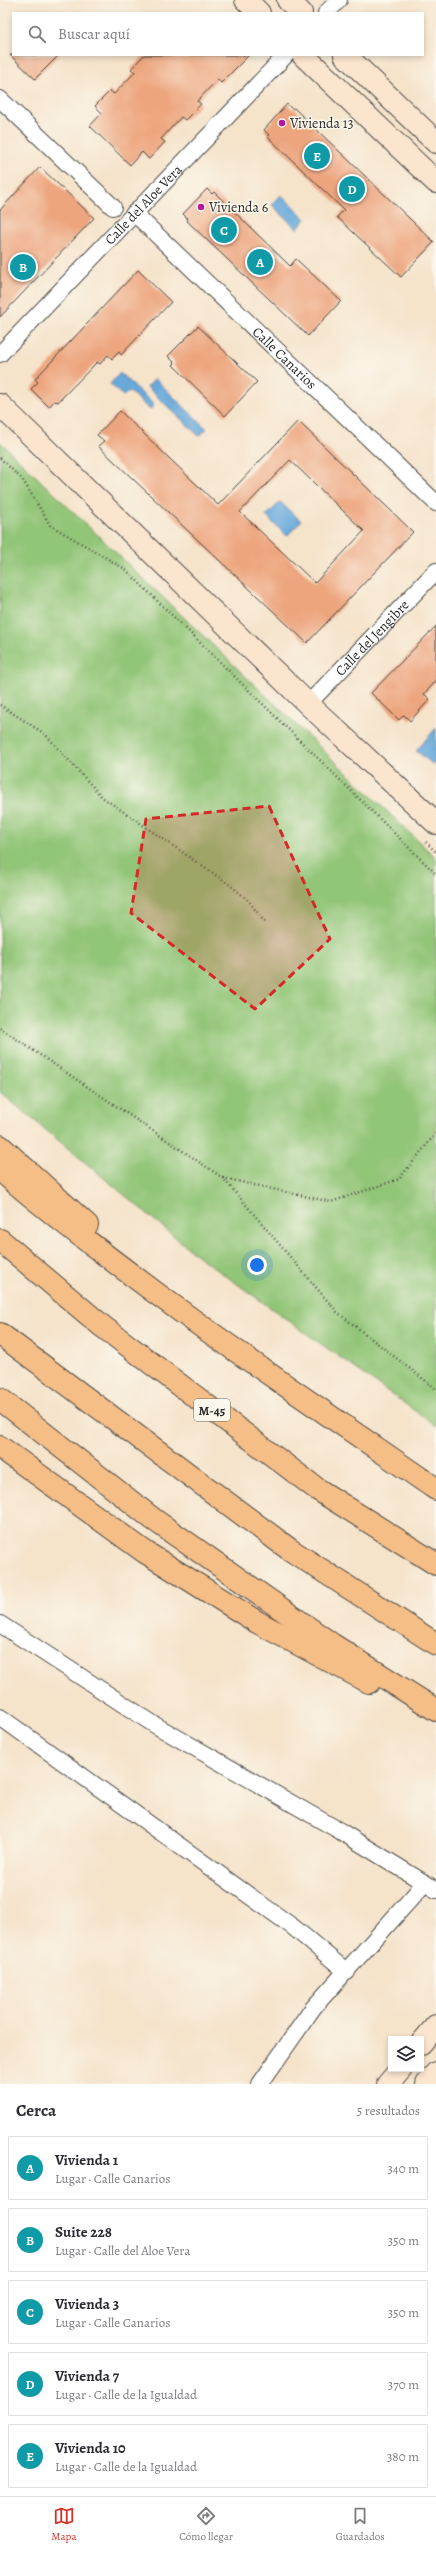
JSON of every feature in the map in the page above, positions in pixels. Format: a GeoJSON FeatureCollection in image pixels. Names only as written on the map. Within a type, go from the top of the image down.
{"type":"FeatureCollection","features":[{"type":"Feature","properties":{"kind":"highway"},"geometry":{"type":"LineString","coordinates":[[0,1146],[188,1318]]}},
{"type":"Feature","properties":{"kind":"highway"},"geometry":{"type":"LineString","coordinates":[[0,1170],[56,1218],[188,1318],[436,1489]]}},
{"type":"Feature","properties":{"kind":"highway","name":"M-45"},"geometry":{"type":"LineString","coordinates":[[0,1240],[102,1326],[317,1490],[436,1564]]}},
{"type":"Feature","properties":{"kind":"highway"},"geometry":{"type":"LineString","coordinates":[[0,1334],[289,1549],[436,1644]]}},
{"type":"Feature","properties":{"kind":"highway"},"geometry":{"type":"LineString","coordinates":[[0,1399],[153,1519],[333,1645],[436,1711]]}},
{"type":"Feature","properties":{"kind":"highway"},"geometry":{"type":"LineString","coordinates":[[0,1447],[145,1552],[257,1622],[354,1676],[436,1711]]}},
{"type":"Feature","properties":{"kind":"street"},"geometry":{"type":"LineString","coordinates":[[246,0],[258,12]]}},
{"type":"Feature","properties":{"kind":"street"},"geometry":{"type":"LineString","coordinates":[[288,0],[300,12]]}},
{"type":"Feature","properties":{"kind":"street"},"geometry":{"type":"LineString","coordinates":[[327,12],[338,0]]}},
{"type":"Feature","properties":{"kind":"street","name":"Calle del Aloe Vera"},"geometry":{"type":"LineString","coordinates":[[0,354],[285,56]]}},
{"type":"Feature","properties":{"kind":"street"},"geometry":{"type":"LineString","coordinates":[[304,56],[436,182]]}},
{"type":"Feature","properties":{"kind":"street"},"geometry":{"type":"LineString","coordinates":[[346,56],[436,142]]}},
{"type":"Feature","properties":{"kind":"street"},"geometry":{"type":"LineString","coordinates":[[0,99],[113,206]]}},
{"type":"Feature","properties":{"kind":"street","name":"Calle Canarios"},"geometry":{"type":"LineString","coordinates":[[134,213],[436,502]]}},
{"type":"Feature","properties":{"kind":"street"},"geometry":{"type":"LineString","coordinates":[[0,405],[308,704],[436,823]]}},
{"type":"Feature","properties":{"kind":"street","name":"Calle del Jengibre"},"geometry":{"type":"LineString","coordinates":[[308,704],[436,571]]}},
{"type":"Feature","properties":{"kind":"street"},"geometry":{"type":"LineString","coordinates":[[0,1624],[155,1725],[340,1831],[430,1886],[313,2008],[260,2084]]}},
{"type":"Feature","properties":{"kind":"street"},"geometry":{"type":"LineString","coordinates":[[0,1717],[293,1927],[347,1972]]}},
{"type":"Feature","properties":{"kind":"street"},"geometry":{"type":"LineString","coordinates":[[424,2040],[436,2026]]}},
{"type":"Feature","properties":{"kind":"street"},"geometry":{"type":"LineString","coordinates":[[388,2084],[398,2072]]}},
{"type":"Feature","properties":{"kind":"street"},"geometry":{"type":"LineString","coordinates":[[427,2084],[436,2073]]}},
{"type":"Feature","properties":{"kind":"path"},"geometry":{"type":"LineString","coordinates":[[0,458],[22,479],[50,525],[125,569],[436,874]]}},
{"type":"Feature","properties":{"kind":"path"},"geometry":{"type":"LineString","coordinates":[[0,705],[44,734],[102,798],[236,890],[248,900],[266,924]]}},
{"type":"Feature","properties":{"kind":"path"},"geometry":{"type":"LineString","coordinates":[[0,1028],[223,1178],[337,1312],[436,1389]]}},
{"type":"Feature","properties":{"kind":"path"},"geometry":{"type":"LineString","coordinates":[[223,1178],[331,1202],[399,1179],[436,1133]]}},
{"type":"Feature","properties":{"kind":"highlighted area"},"geometry":{"type":"Polygon","coordinates":[[[269,806],[330,939],[255,1009],[131,913],[146,819],[269,806]]]}},
{"type":"Feature","properties":{"kind":"green space"},"geometry":{"type":"Polygon","coordinates":[[[0,442],[436,858],[436,1426],[198,1256],[0,1092],[0,442]]]}},
{"type":"Feature","properties":{"kind":"water"},"geometry":{"type":"Polygon","coordinates":[[[281,195],[306,219],[297,229],[272,205],[281,195]]]}},
{"type":"Feature","properties":{"kind":"water"},"geometry":{"type":"Polygon","coordinates":[[[120,373],[154,405],[150,410],[129,391],[123,396],[110,384],[120,373]]]}},
{"type":"Feature","properties":{"kind":"water"},"geometry":{"type":"Polygon","coordinates":[[[155,379],[207,429],[199,436],[147,387],[155,379]]]}},
{"type":"Feature","properties":{"kind":"water"},"geometry":{"type":"Polygon","coordinates":[[[280,502],[301,521],[287,536],[266,516],[280,502]]]}},
{"type":"Feature","properties":{"kind":"water"},"geometry":{"type":"Polygon","coordinates":[[[436,728],[436,763],[434,765],[416,751],[436,728]]]}},
{"type":"Feature","properties":{"kind":"building"},"geometry":{"type":"Polygon","coordinates":[[[10,55],[58,56],[35,79],[10,55]]]}},
{"type":"Feature","properties":{"kind":"building"},"geometry":{"type":"Polygon","coordinates":[[[143,56],[248,56],[221,83],[218,79],[197,101],[201,104],[185,120],[181,117],[161,139],[165,142],[149,159],[142,152],[130,165],[90,126],[102,113],[95,106],[110,91],[114,94],[135,72],[131,69],[143,56]]]}},
{"type":"Feature","properties":{"kind":"building"},"geometry":{"type":"Polygon","coordinates":[[[287,104],[292,109],[294,108],[434,242],[401,277],[337,217],[344,210],[267,136],[269,135],[264,130],[287,104]]]}},
{"type":"Feature","properties":{"kind":"building"},"geometry":{"type":"Polygon","coordinates":[[[40,167],[94,218],[0,317],[0,210],[40,167]]]}},
{"type":"Feature","properties":{"kind":"building"},"geometry":{"type":"Polygon","coordinates":[[[207,189],[212,194],[214,192],[290,266],[296,259],[341,301],[308,336],[187,221],[188,219],[183,214],[207,189]]]}},
{"type":"Feature","properties":{"kind":"building"},"geometry":{"type":"Polygon","coordinates":[[[138,270],[171,302],[121,355],[119,352],[112,359],[108,355],[100,364],[97,362],[58,402],[54,401],[49,407],[31,389],[38,382],[35,379],[138,270]]]}},
{"type":"Feature","properties":{"kind":"building"},"geometry":{"type":"Polygon","coordinates":[[[198,326],[257,382],[225,416],[173,365],[175,363],[168,356],[198,326]]]}},
{"type":"Feature","properties":{"kind":"building"},"geometry":{"type":"Polygon","coordinates":[[[120,411],[218,505],[298,421],[413,532],[307,643],[98,446],[104,441],[97,435],[120,411]],[[290,460],[240,512],[315,583],[364,531],[290,460]]]}},
{"type":"Feature","properties":{"kind":"building"},"geometry":{"type":"Polygon","coordinates":[[[436,626],[436,681],[424,694],[430,699],[410,721],[404,715],[399,720],[371,693],[436,626]]]}},
{"type":"Feature","properties":{"kind":"place","name":"Vivienda 13"},"geometry":{"type":"Point","coordinates":[282,123]}},
{"type":"Feature","properties":{"kind":"place","name":"Vivienda 10"},"geometry":{"type":"Point","coordinates":[317,156]}},
{"type":"Feature","properties":{"kind":"place","name":"Vivienda 7"},"geometry":{"type":"Point","coordinates":[352,189]}},
{"type":"Feature","properties":{"kind":"place","name":"Vivienda 6"},"geometry":{"type":"Point","coordinates":[201,207]}},
{"type":"Feature","properties":{"kind":"place","name":"Vivienda 3"},"geometry":{"type":"Point","coordinates":[224,230]}},
{"type":"Feature","properties":{"kind":"place","name":"Vivienda 1"},"geometry":{"type":"Point","coordinates":[260,262]}},
{"type":"Feature","properties":{"kind":"place","name":"Suite 228"},"geometry":{"type":"Point","coordinates":[23,267]}}]}
